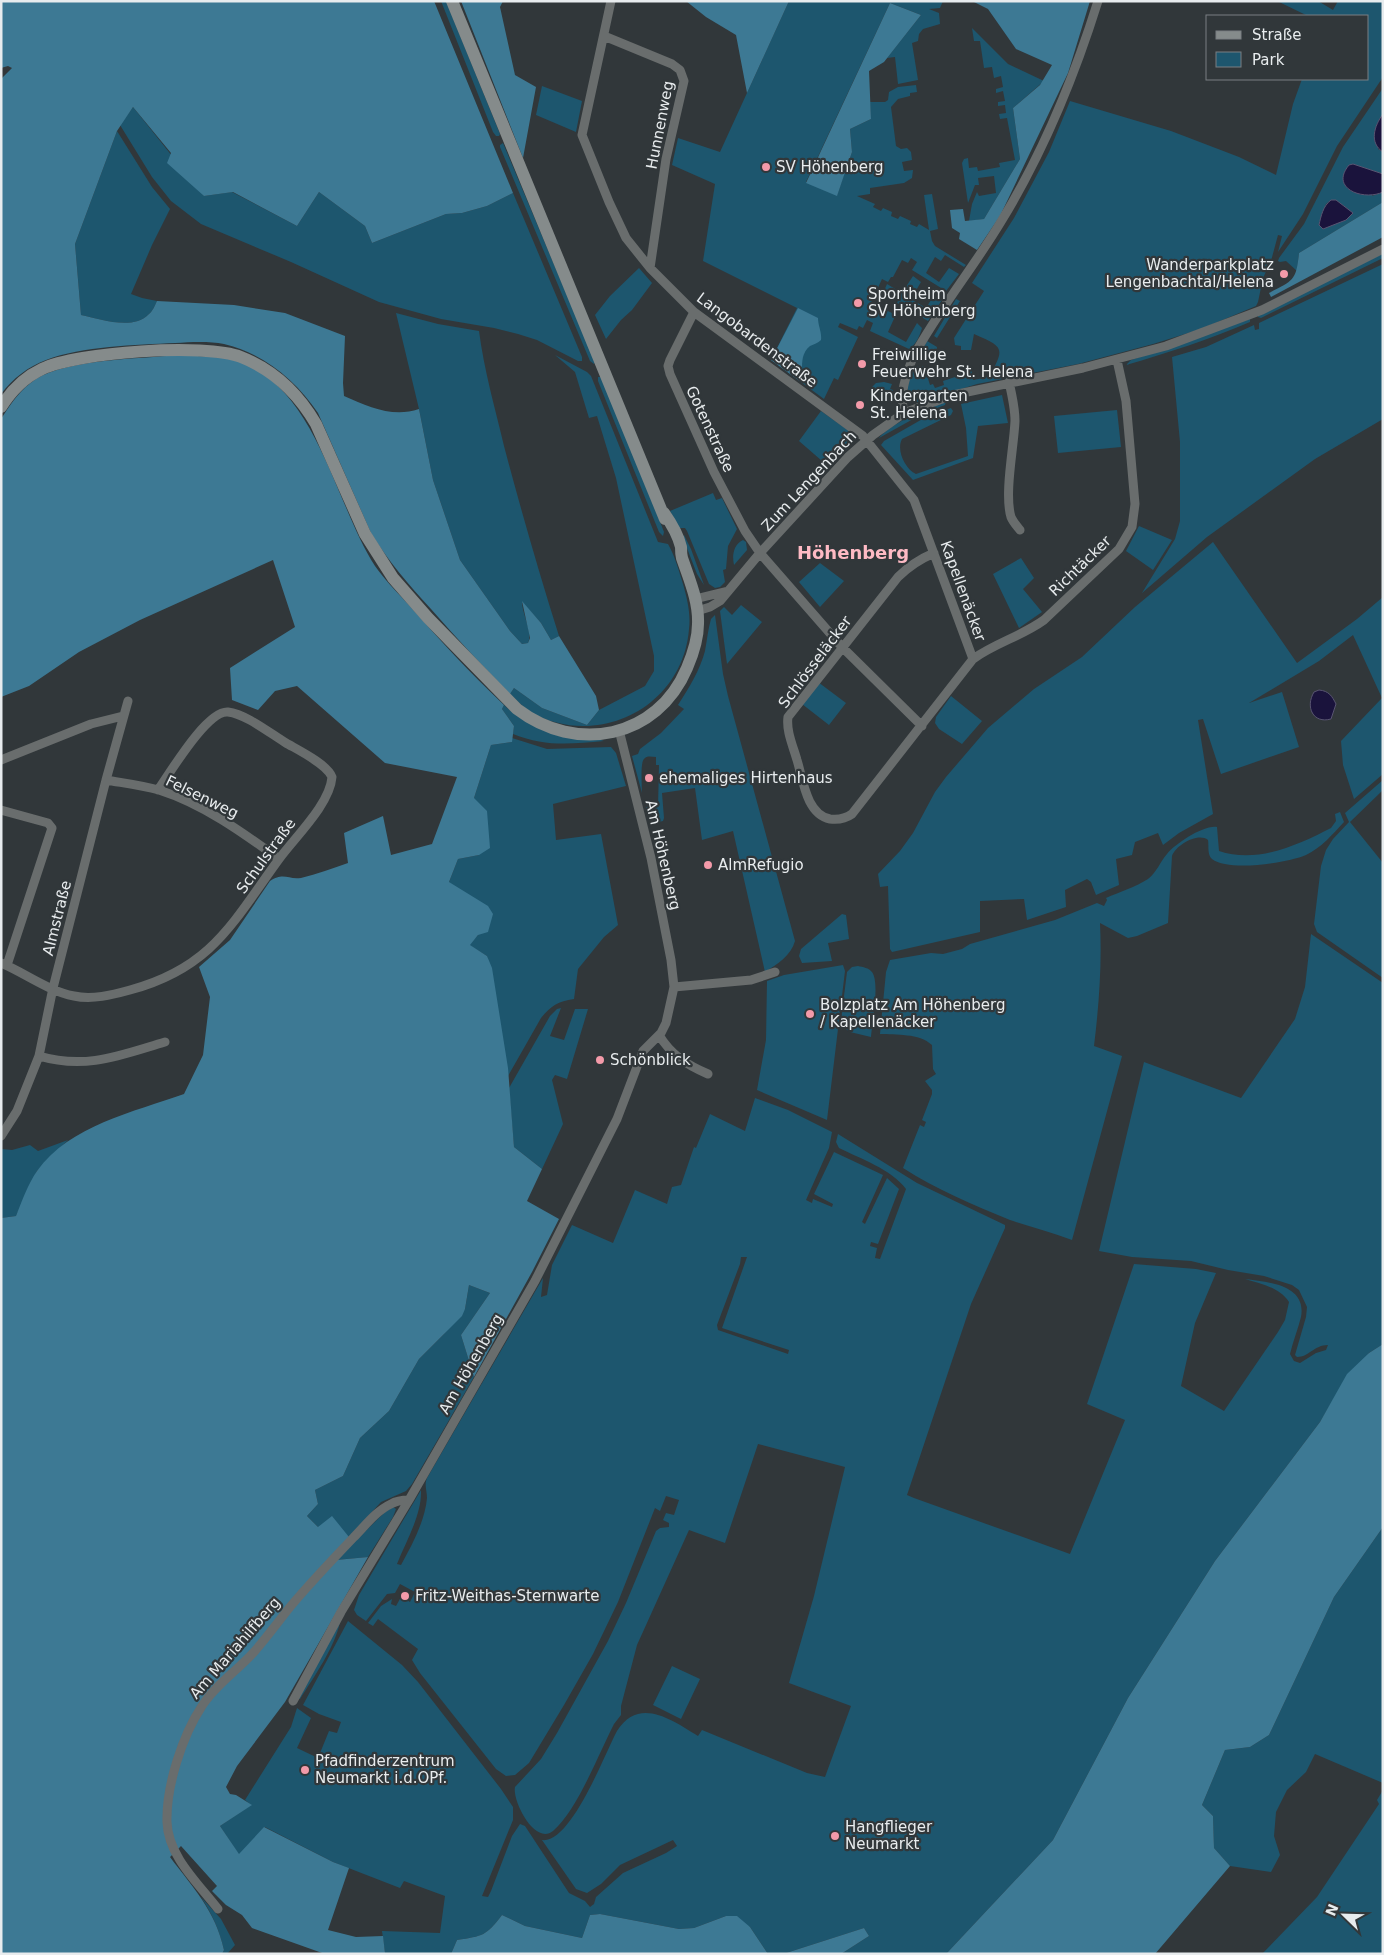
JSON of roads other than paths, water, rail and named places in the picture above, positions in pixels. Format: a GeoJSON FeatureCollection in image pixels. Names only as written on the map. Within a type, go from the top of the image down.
{"type":"FeatureCollection","features":[{"type":"Feature","properties":{"kind":"main road"},"geometry":{"type":"LineString","coordinates":[[1,407],[12,392],[30,376],[42,369],[68,360],[189,349],[224,352],[252,362],[279,379],[307,409],[316,424],[365,534],[392,578],[486,679],[525,715],[555,730],[587,735],[619,730],[635,724],[652,714],[674,692],[683,676],[695,643],[698,625],[696,605],[681,556],[672,541],[664,513],[602,368],[452,1]]}},
{"type":"Feature","properties":{"kind":"street","name":"Langobardenstraße"},"geometry":{"type":"LineString","coordinates":[[611,1],[582,135],[626,238],[650,268],[694,312],[782,375],[867,440]]}},
{"type":"Feature","properties":{"kind":"street"},"geometry":{"type":"LineString","coordinates":[[904,413],[902,396],[905,380],[914,357],[1010,207],[1043,145],[1067,90],[1098,1]]}},
{"type":"Feature","properties":{"kind":"street","name":"Hunnenweg"},"geometry":{"type":"LineString","coordinates":[[604,36],[672,64],[680,70],[684,81],[666,159],[650,268]]}},
{"type":"Feature","properties":{"kind":"street","name":"Zum Lengenbach"},"geometry":{"type":"LineString","coordinates":[[696,605],[728,591],[828,477],[867,440],[904,413],[953,395],[1117,360],[1166,346],[1262,310],[1383,249]]}},
{"type":"Feature","properties":{"kind":"street","name":"Gotenstraße"},"geometry":{"type":"LineString","coordinates":[[694,312],[670,360],[668,366],[670,374],[714,472],[745,531],[760,553]]}},
{"type":"Feature","properties":{"kind":"street","name":"Richtäcker"},"geometry":{"type":"LineString","coordinates":[[974,659],[983,652],[1034,628],[1044,620],[1119,549],[1130,532],[1135,514],[1135,492],[1126,401],[1117,360]]}},
{"type":"Feature","properties":{"kind":"street"},"geometry":{"type":"LineString","coordinates":[[1009,382],[1014,403],[1015,421],[1010,478],[1010,507],[1013,522],[1020,530]]}},
{"type":"Feature","properties":{"kind":"street","name":"Kapellenäcker"},"geometry":{"type":"LineString","coordinates":[[867,440],[914,500],[974,659],[922,726]]}},
{"type":"Feature","properties":{"kind":"street"},"geometry":{"type":"LineString","coordinates":[[760,553],[842,647],[922,726]]}},
{"type":"Feature","properties":{"kind":"street","name":"Schlösseläcker"},"geometry":{"type":"LineString","coordinates":[[922,726],[852,814],[834,820],[824,818],[815,811],[808,799],[789,731],[788,718],[898,577],[907,568],[934,553]]}},
{"type":"Feature","properties":{"kind":"street","name":"Almstraße"},"geometry":{"type":"LineString","coordinates":[[1,1136],[17,1111],[40,1056],[53,988],[128,700]]}},
{"type":"Feature","properties":{"kind":"street","name":"Schulstraße"},"geometry":{"type":"LineString","coordinates":[[4,964],[74,996],[93,997],[146,986],[186,967],[224,935],[317,810],[328,790],[332,777],[327,769],[314,760],[247,719],[227,712],[212,718],[190,744],[158,790]]}},
{"type":"Feature","properties":{"kind":"street"},"geometry":{"type":"LineString","coordinates":[[1,760],[91,724],[124,716]]}},
{"type":"Feature","properties":{"kind":"street","name":"Am Höhenberg"},"geometry":{"type":"LineString","coordinates":[[293,1701],[341,1612],[409,1500],[539,1275],[617,1119],[643,1051],[659,1035],[666,1023],[674,987],[671,960],[654,870],[619,730]]}},
{"type":"Feature","properties":{"kind":"street","name":"Felsenweg"},"geometry":{"type":"LineString","coordinates":[[106,780],[158,790],[184,800],[226,823],[279,859]]}},
{"type":"Feature","properties":{"kind":"street"},"geometry":{"type":"LineString","coordinates":[[1,810],[48,823],[52,828],[4,964]]}},
{"type":"Feature","properties":{"kind":"street"},"geometry":{"type":"LineString","coordinates":[[674,987],[751,980],[775,972]]}},
{"type":"Feature","properties":{"kind":"street"},"geometry":{"type":"LineString","coordinates":[[659,1035],[677,1058],[708,1074]]}},
{"type":"Feature","properties":{"kind":"street"},"geometry":{"type":"LineString","coordinates":[[40,1056],[62,1062],[91,1062],[106,1060],[165,1042]]}},
{"type":"Feature","properties":{"kind":"street","name":"Am Mariahilfberg"},"geometry":{"type":"LineString","coordinates":[[218,1909],[177,1856],[170,1844],[168,1834],[167,1821],[171,1788],[192,1724],[207,1700],[254,1652],[289,1607],[331,1561],[382,1510],[395,1502],[409,1500]]}},
{"type":"Feature","properties":{"kind":"place","name":"SV Höhenberg"},"geometry":{"type":"Point","coordinates":[766,167]}},
{"type":"Feature","properties":{"kind":"place","name":"Wanderparkplatz Lengenbachtal/Helena"},"geometry":{"type":"Point","coordinates":[1284,274]}},
{"type":"Feature","properties":{"kind":"place","name":"Sportheim SV Höhenberg"},"geometry":{"type":"Point","coordinates":[858,303]}},
{"type":"Feature","properties":{"kind":"place","name":"Freiwillige Feuerwehr St. Helena"},"geometry":{"type":"Point","coordinates":[862,364]}},
{"type":"Feature","properties":{"kind":"place","name":"Kindergarten St. Helena"},"geometry":{"type":"Point","coordinates":[860,405]}},
{"type":"Feature","properties":{"kind":"place","name":"ehemaliges Hirtenhaus"},"geometry":{"type":"Point","coordinates":[649,778]}},
{"type":"Feature","properties":{"kind":"place","name":"AlmRefugio"},"geometry":{"type":"Point","coordinates":[708,865]}},
{"type":"Feature","properties":{"kind":"place","name":"Bolzplatz Am Höhenberg / Kapellenäcker"},"geometry":{"type":"Point","coordinates":[810,1014]}},
{"type":"Feature","properties":{"kind":"place","name":"Schönblick"},"geometry":{"type":"Point","coordinates":[600,1060]}},
{"type":"Feature","properties":{"kind":"place","name":"Fritz-Weithas-Sternwarte"},"geometry":{"type":"Point","coordinates":[405,1596]}},
{"type":"Feature","properties":{"kind":"place","name":"Pfadfinderzentrum Neumarkt i.d.OPf."},"geometry":{"type":"Point","coordinates":[305,1770]}},
{"type":"Feature","properties":{"kind":"place","name":"Hangflieger Neumarkt"},"geometry":{"type":"Point","coordinates":[835,1836]}},
{"type":"Feature","properties":{"kind":"district","name":"Höhenberg"},"geometry":{"type":"Point","coordinates":[853,553]}}]}
